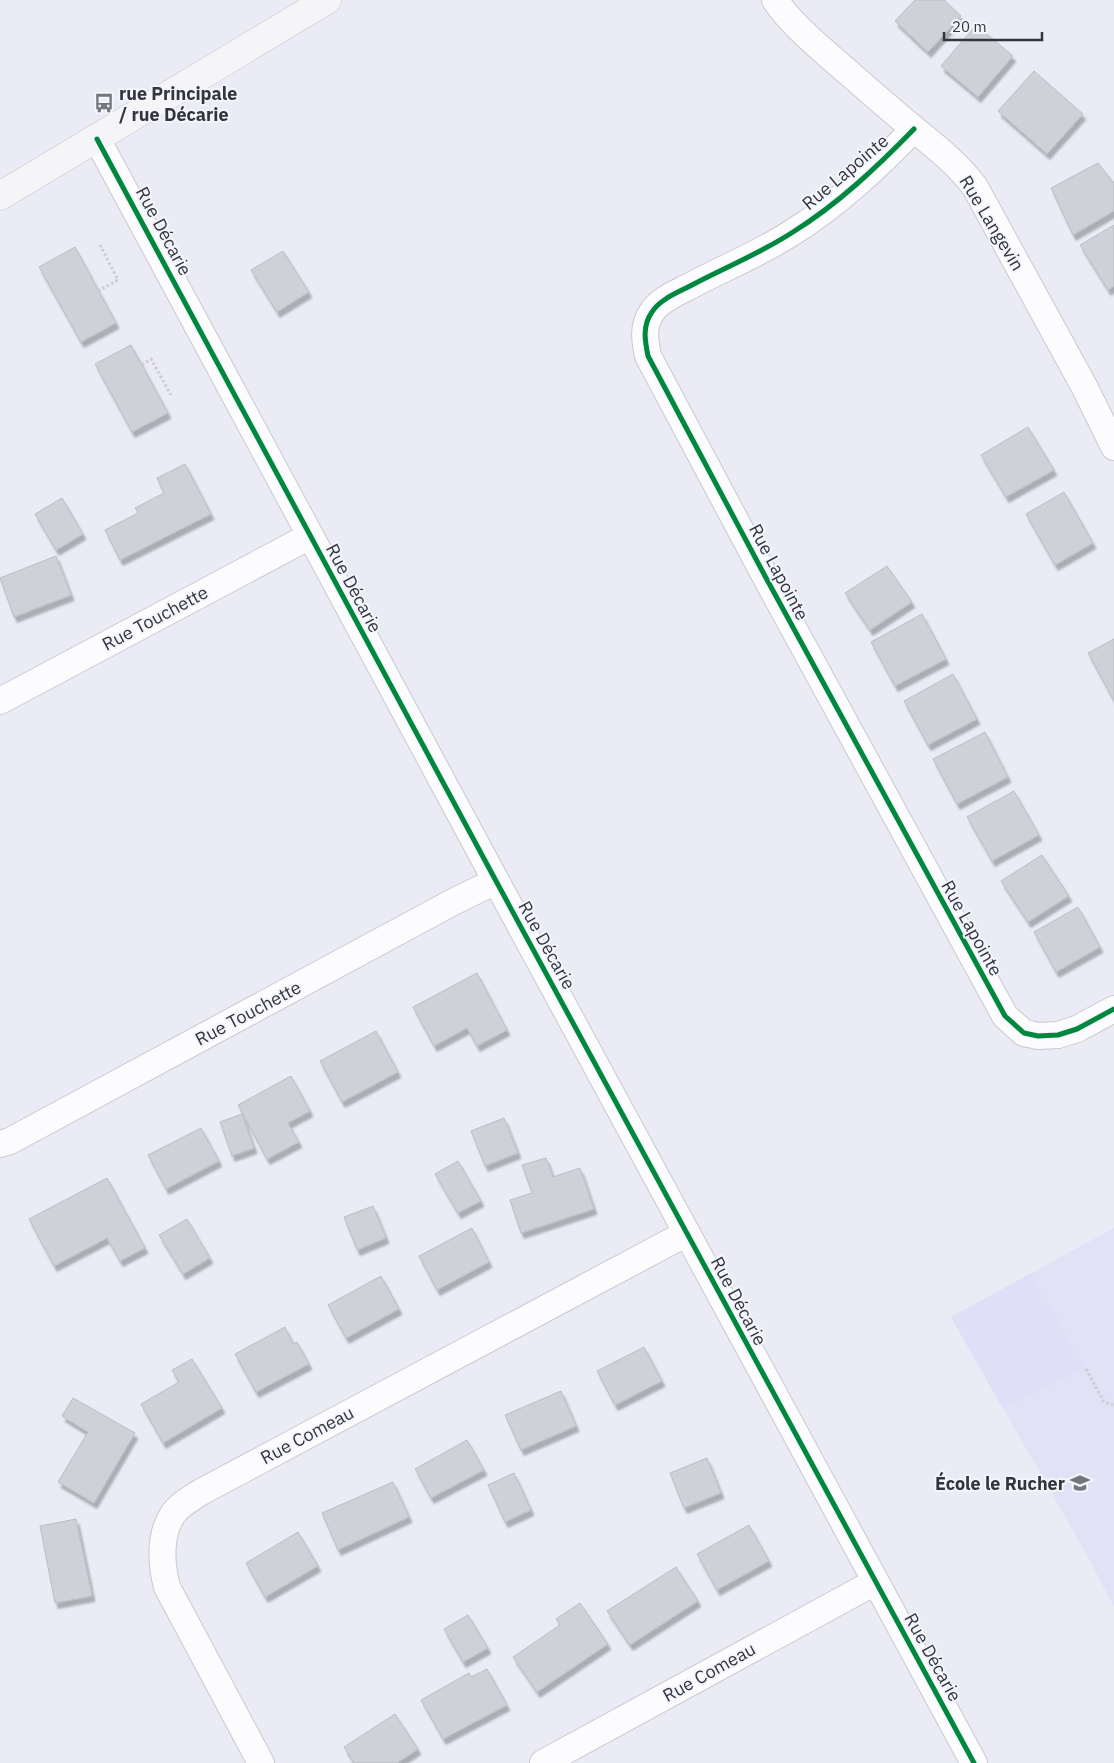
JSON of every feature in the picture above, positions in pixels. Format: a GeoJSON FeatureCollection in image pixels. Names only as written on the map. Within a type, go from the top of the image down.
{"type":"FeatureCollection","features":[{"type":"Feature","properties":{"kind":"street"},"geometry":{"type":"LineString","coordinates":[[0,196],[327,0]]}},
{"type":"Feature","properties":{"kind":"street","name":"Rue Langevin"},"geometry":{"type":"LineString","coordinates":[[775,0],[780,8],[806,35],[914,129],[946,154],[975,187],[1085,388],[1114,447]]}},
{"type":"Feature","properties":{"kind":"street","name":"Rue Lapointe"},"geometry":{"type":"LineString","coordinates":[[914,129],[867,176],[820,214],[763,250],[686,288],[652,311],[646,323],[644,338],[648,356],[770,585],[1005,1016],[1024,1033],[1038,1036],[1058,1035],[1077,1029],[1114,1009]]}},
{"type":"Feature","properties":{"kind":"street","name":"Rue Décarie"},"geometry":{"type":"LineString","coordinates":[[98,139],[496,881],[974,1763]]}},
{"type":"Feature","properties":{"kind":"street","name":"Rue Touchette"},"geometry":{"type":"LineString","coordinates":[[0,701],[310,536]]}},
{"type":"Feature","properties":{"kind":"street","name":"Rue Touchette"},"geometry":{"type":"LineString","coordinates":[[0,1144],[10,1141],[453,902],[496,881]]}},
{"type":"Feature","properties":{"kind":"street","name":"Rue Comeau"},"geometry":{"type":"LineString","coordinates":[[261,1763],[167,1587],[162,1569],[162,1552],[173,1514],[201,1492],[687,1233]]}},
{"type":"Feature","properties":{"kind":"street","name":"Rue Comeau"},"geometry":{"type":"LineString","coordinates":[[543,1763],[876,1582]]}},
{"type":"Feature","properties":{"kind":"path"},"geometry":{"type":"LineString","coordinates":[[98,291],[118,280],[100,245]]}},
{"type":"Feature","properties":{"kind":"path"},"geometry":{"type":"LineString","coordinates":[[142,365],[151,359],[171,395]]}},
{"type":"Feature","properties":{"kind":"path"},"geometry":{"type":"LineString","coordinates":[[1086,1369],[1104,1402],[1114,1405]]}},
{"type":"Feature","properties":{"kind":"shaded area","name":"École le Rucher"},"geometry":{"type":"Polygon","coordinates":[[[1114,1228],[1114,1607],[1088,1557],[951,1317],[1114,1228]]]}},
{"type":"Feature","properties":{"kind":"shaded area"},"geometry":{"type":"Polygon","coordinates":[[[1031,1273],[1086,1369],[1003,1409],[951,1317],[1031,1273]]]}},
{"type":"Feature","properties":{"kind":"building"},"geometry":{"type":"Polygon","coordinates":[[[915,0],[944,0],[961,16],[928,52],[895,21],[915,0]]]}},
{"type":"Feature","properties":{"kind":"building"},"geometry":{"type":"Polygon","coordinates":[[[976,25],[1013,56],[978,97],[941,66],[976,25]]]}},
{"type":"Feature","properties":{"kind":"building"},"geometry":{"type":"Polygon","coordinates":[[[1034,71],[1083,114],[1047,154],[998,111],[1034,71]]]}},
{"type":"Feature","properties":{"kind":"building"},"geometry":{"type":"Polygon","coordinates":[[[1098,163],[1114,182],[1114,211],[1073,235],[1051,188],[1098,163]]]}},
{"type":"Feature","properties":{"kind":"building"},"geometry":{"type":"Polygon","coordinates":[[[1114,225],[1114,286],[1108,290],[1080,245],[1114,225]]]}},
{"type":"Feature","properties":{"kind":"building"},"geometry":{"type":"Polygon","coordinates":[[[75,247],[116,323],[81,342],[39,267],[75,247]]]}},
{"type":"Feature","properties":{"kind":"building"},"geometry":{"type":"Polygon","coordinates":[[[283,251],[309,292],[277,312],[251,270],[283,251]]]}},
{"type":"Feature","properties":{"kind":"building"},"geometry":{"type":"Polygon","coordinates":[[[131,345],[168,413],[132,432],[95,364],[131,345]]]}},
{"type":"Feature","properties":{"kind":"building"},"geometry":{"type":"Polygon","coordinates":[[[1028,427],[1054,470],[1006,497],[981,455],[1028,427]]]}},
{"type":"Feature","properties":{"kind":"building"},"geometry":{"type":"Polygon","coordinates":[[[185,464],[211,514],[120,560],[105,530],[138,513],[135,508],[164,493],[157,478],[185,464]]]}},
{"type":"Feature","properties":{"kind":"building"},"geometry":{"type":"Polygon","coordinates":[[[1064,492],[1093,543],[1055,565],[1026,514],[1064,492]]]}},
{"type":"Feature","properties":{"kind":"building"},"geometry":{"type":"Polygon","coordinates":[[[62,498],[83,534],[56,550],[35,514],[62,498]]]}},
{"type":"Feature","properties":{"kind":"building"},"geometry":{"type":"Polygon","coordinates":[[[56,556],[71,595],[14,617],[0,578],[56,556]]]}},
{"type":"Feature","properties":{"kind":"building"},"geometry":{"type":"Polygon","coordinates":[[[887,566],[912,602],[870,630],[845,593],[887,566]]]}},
{"type":"Feature","properties":{"kind":"building"},"geometry":{"type":"Polygon","coordinates":[[[922,614],[946,659],[895,686],[871,642],[922,614]]]}},
{"type":"Feature","properties":{"kind":"building"},"geometry":{"type":"Polygon","coordinates":[[[1114,639],[1114,698],[1113,699],[1088,653],[1114,639]]]}},
{"type":"Feature","properties":{"kind":"building"},"geometry":{"type":"Polygon","coordinates":[[[953,674],[977,719],[928,745],[904,701],[953,674]]]}},
{"type":"Feature","properties":{"kind":"building"},"geometry":{"type":"Polygon","coordinates":[[[985,732],[1008,777],[957,804],[933,759],[985,732]]]}},
{"type":"Feature","properties":{"kind":"building"},"geometry":{"type":"Polygon","coordinates":[[[1014,791],[1039,835],[992,861],[967,817],[1014,791]]]}},
{"type":"Feature","properties":{"kind":"building"},"geometry":{"type":"Polygon","coordinates":[[[1042,855],[1069,896],[1028,922],[1001,881],[1042,855]]]}},
{"type":"Feature","properties":{"kind":"building"},"geometry":{"type":"Polygon","coordinates":[[[1078,907],[1100,947],[1056,972],[1034,932],[1078,907]]]}},
{"type":"Feature","properties":{"kind":"building"},"geometry":{"type":"Polygon","coordinates":[[[477,973],[507,1030],[477,1046],[467,1028],[434,1046],[413,1007],[477,973]]]}},
{"type":"Feature","properties":{"kind":"building"},"geometry":{"type":"Polygon","coordinates":[[[376,1031],[398,1072],[342,1102],[320,1061],[376,1031]]]}},
{"type":"Feature","properties":{"kind":"building"},"geometry":{"type":"Polygon","coordinates":[[[291,1076],[310,1111],[288,1123],[299,1142],[267,1159],[238,1105],[291,1076]]]}},
{"type":"Feature","properties":{"kind":"building"},"geometry":{"type":"Polygon","coordinates":[[[242,1114],[254,1148],[232,1156],[220,1122],[242,1114]]]}},
{"type":"Feature","properties":{"kind":"building"},"geometry":{"type":"Polygon","coordinates":[[[504,1118],[518,1153],[485,1166],[471,1131],[504,1118]]]}},
{"type":"Feature","properties":{"kind":"building"},"geometry":{"type":"Polygon","coordinates":[[[201,1128],[219,1161],[166,1189],[148,1155],[201,1128]]]}},
{"type":"Feature","properties":{"kind":"building"},"geometry":{"type":"Polygon","coordinates":[[[546,1158],[553,1177],[580,1168],[594,1209],[521,1233],[510,1200],[532,1193],[522,1165],[546,1158]]]}},
{"type":"Feature","properties":{"kind":"building"},"geometry":{"type":"Polygon","coordinates":[[[458,1161],[481,1201],[458,1213],[435,1174],[458,1161]]]}},
{"type":"Feature","properties":{"kind":"building"},"geometry":{"type":"Polygon","coordinates":[[[107,1178],[145,1248],[120,1261],[107,1238],[54,1266],[29,1219],[107,1178]]]}},
{"type":"Feature","properties":{"kind":"building"},"geometry":{"type":"Polygon","coordinates":[[[373,1206],[386,1238],[357,1250],[344,1217],[373,1206]]]}},
{"type":"Feature","properties":{"kind":"building"},"geometry":{"type":"Polygon","coordinates":[[[187,1219],[210,1258],[183,1274],[159,1235],[187,1219]]]}},
{"type":"Feature","properties":{"kind":"building"},"geometry":{"type":"Polygon","coordinates":[[[472,1228],[489,1262],[437,1290],[419,1256],[472,1228]]]}},
{"type":"Feature","properties":{"kind":"building"},"geometry":{"type":"Polygon","coordinates":[[[381,1276],[399,1309],[346,1338],[328,1305],[381,1276]]]}},
{"type":"Feature","properties":{"kind":"building"},"geometry":{"type":"Polygon","coordinates":[[[285,1327],[293,1344],[297,1342],[309,1364],[256,1392],[235,1354],[285,1327]]]}},
{"type":"Feature","properties":{"kind":"building"},"geometry":{"type":"Polygon","coordinates":[[[644,1347],[662,1381],[615,1405],[597,1371],[644,1347]]]}},
{"type":"Feature","properties":{"kind":"building"},"geometry":{"type":"Polygon","coordinates":[[[192,1359],[222,1408],[163,1443],[141,1404],[179,1382],[172,1370],[192,1359]]]}},
{"type":"Feature","properties":{"kind":"building"},"geometry":{"type":"Polygon","coordinates":[[[561,1391],[576,1426],[521,1450],[505,1415],[561,1391]]]}},
{"type":"Feature","properties":{"kind":"building"},"geometry":{"type":"Polygon","coordinates":[[[73,1398],[135,1433],[94,1503],[58,1482],[88,1432],[62,1416],[73,1398]]]}},
{"type":"Feature","properties":{"kind":"building"},"geometry":{"type":"Polygon","coordinates":[[[467,1440],[484,1470],[431,1498],[415,1469],[467,1440]]]}},
{"type":"Feature","properties":{"kind":"building"},"geometry":{"type":"Polygon","coordinates":[[[707,1458],[721,1493],[684,1508],[670,1473],[707,1458]]]}},
{"type":"Feature","properties":{"kind":"building"},"geometry":{"type":"Polygon","coordinates":[[[514,1473],[531,1510],[505,1522],[488,1485],[514,1473]]]}},
{"type":"Feature","properties":{"kind":"building"},"geometry":{"type":"Polygon","coordinates":[[[393,1482],[409,1517],[338,1550],[322,1513],[393,1482]]]}},
{"type":"Feature","properties":{"kind":"building"},"geometry":{"type":"Polygon","coordinates":[[[76,1519],[92,1596],[55,1603],[40,1526],[76,1519]]]}},
{"type":"Feature","properties":{"kind":"building"},"geometry":{"type":"Polygon","coordinates":[[[749,1525],[769,1561],[717,1590],[697,1554],[749,1525]]]}},
{"type":"Feature","properties":{"kind":"building"},"geometry":{"type":"Polygon","coordinates":[[[298,1532],[318,1566],[265,1597],[246,1563],[298,1532]]]}},
{"type":"Feature","properties":{"kind":"building"},"geometry":{"type":"Polygon","coordinates":[[[676,1567],[698,1601],[630,1645],[607,1611],[676,1567]]]}},
{"type":"Feature","properties":{"kind":"building"},"geometry":{"type":"Polygon","coordinates":[[[580,1603],[608,1644],[537,1692],[513,1657],[560,1625],[556,1619],[580,1603]]]}},
{"type":"Feature","properties":{"kind":"building"},"geometry":{"type":"Polygon","coordinates":[[[468,1615],[488,1648],[463,1662],[444,1629],[468,1615]]]}},
{"type":"Feature","properties":{"kind":"building"},"geometry":{"type":"Polygon","coordinates":[[[487,1669],[507,1705],[443,1739],[421,1700],[469,1673],[471,1677],[487,1669]]]}},
{"type":"Feature","properties":{"kind":"building"},"geometry":{"type":"Polygon","coordinates":[[[395,1714],[418,1749],[397,1763],[354,1763],[344,1747],[395,1714]]]}},
{"type":"Feature","properties":{"kind":"cycle path"},"geometry":{"type":"LineString","coordinates":[[914,129],[856,184],[810,221],[781,240],[676,293],[655,307],[649,317],[646,328],[645,339],[648,356],[765,576],[1005,1016],[1024,1033],[1038,1036],[1058,1035],[1077,1029],[1114,1009]]}},
{"type":"Feature","properties":{"kind":"cycle path"},"geometry":{"type":"LineString","coordinates":[[97,139],[974,1763]]}},
{"type":"Feature","properties":{"kind":"place","name":"rue Principale / rue Décarie"},"geometry":{"type":"Point","coordinates":[104,103]}},
{"type":"Feature","properties":{"kind":"place","name":"École le Rucher"},"geometry":{"type":"Point","coordinates":[1080,1483]}}]}
